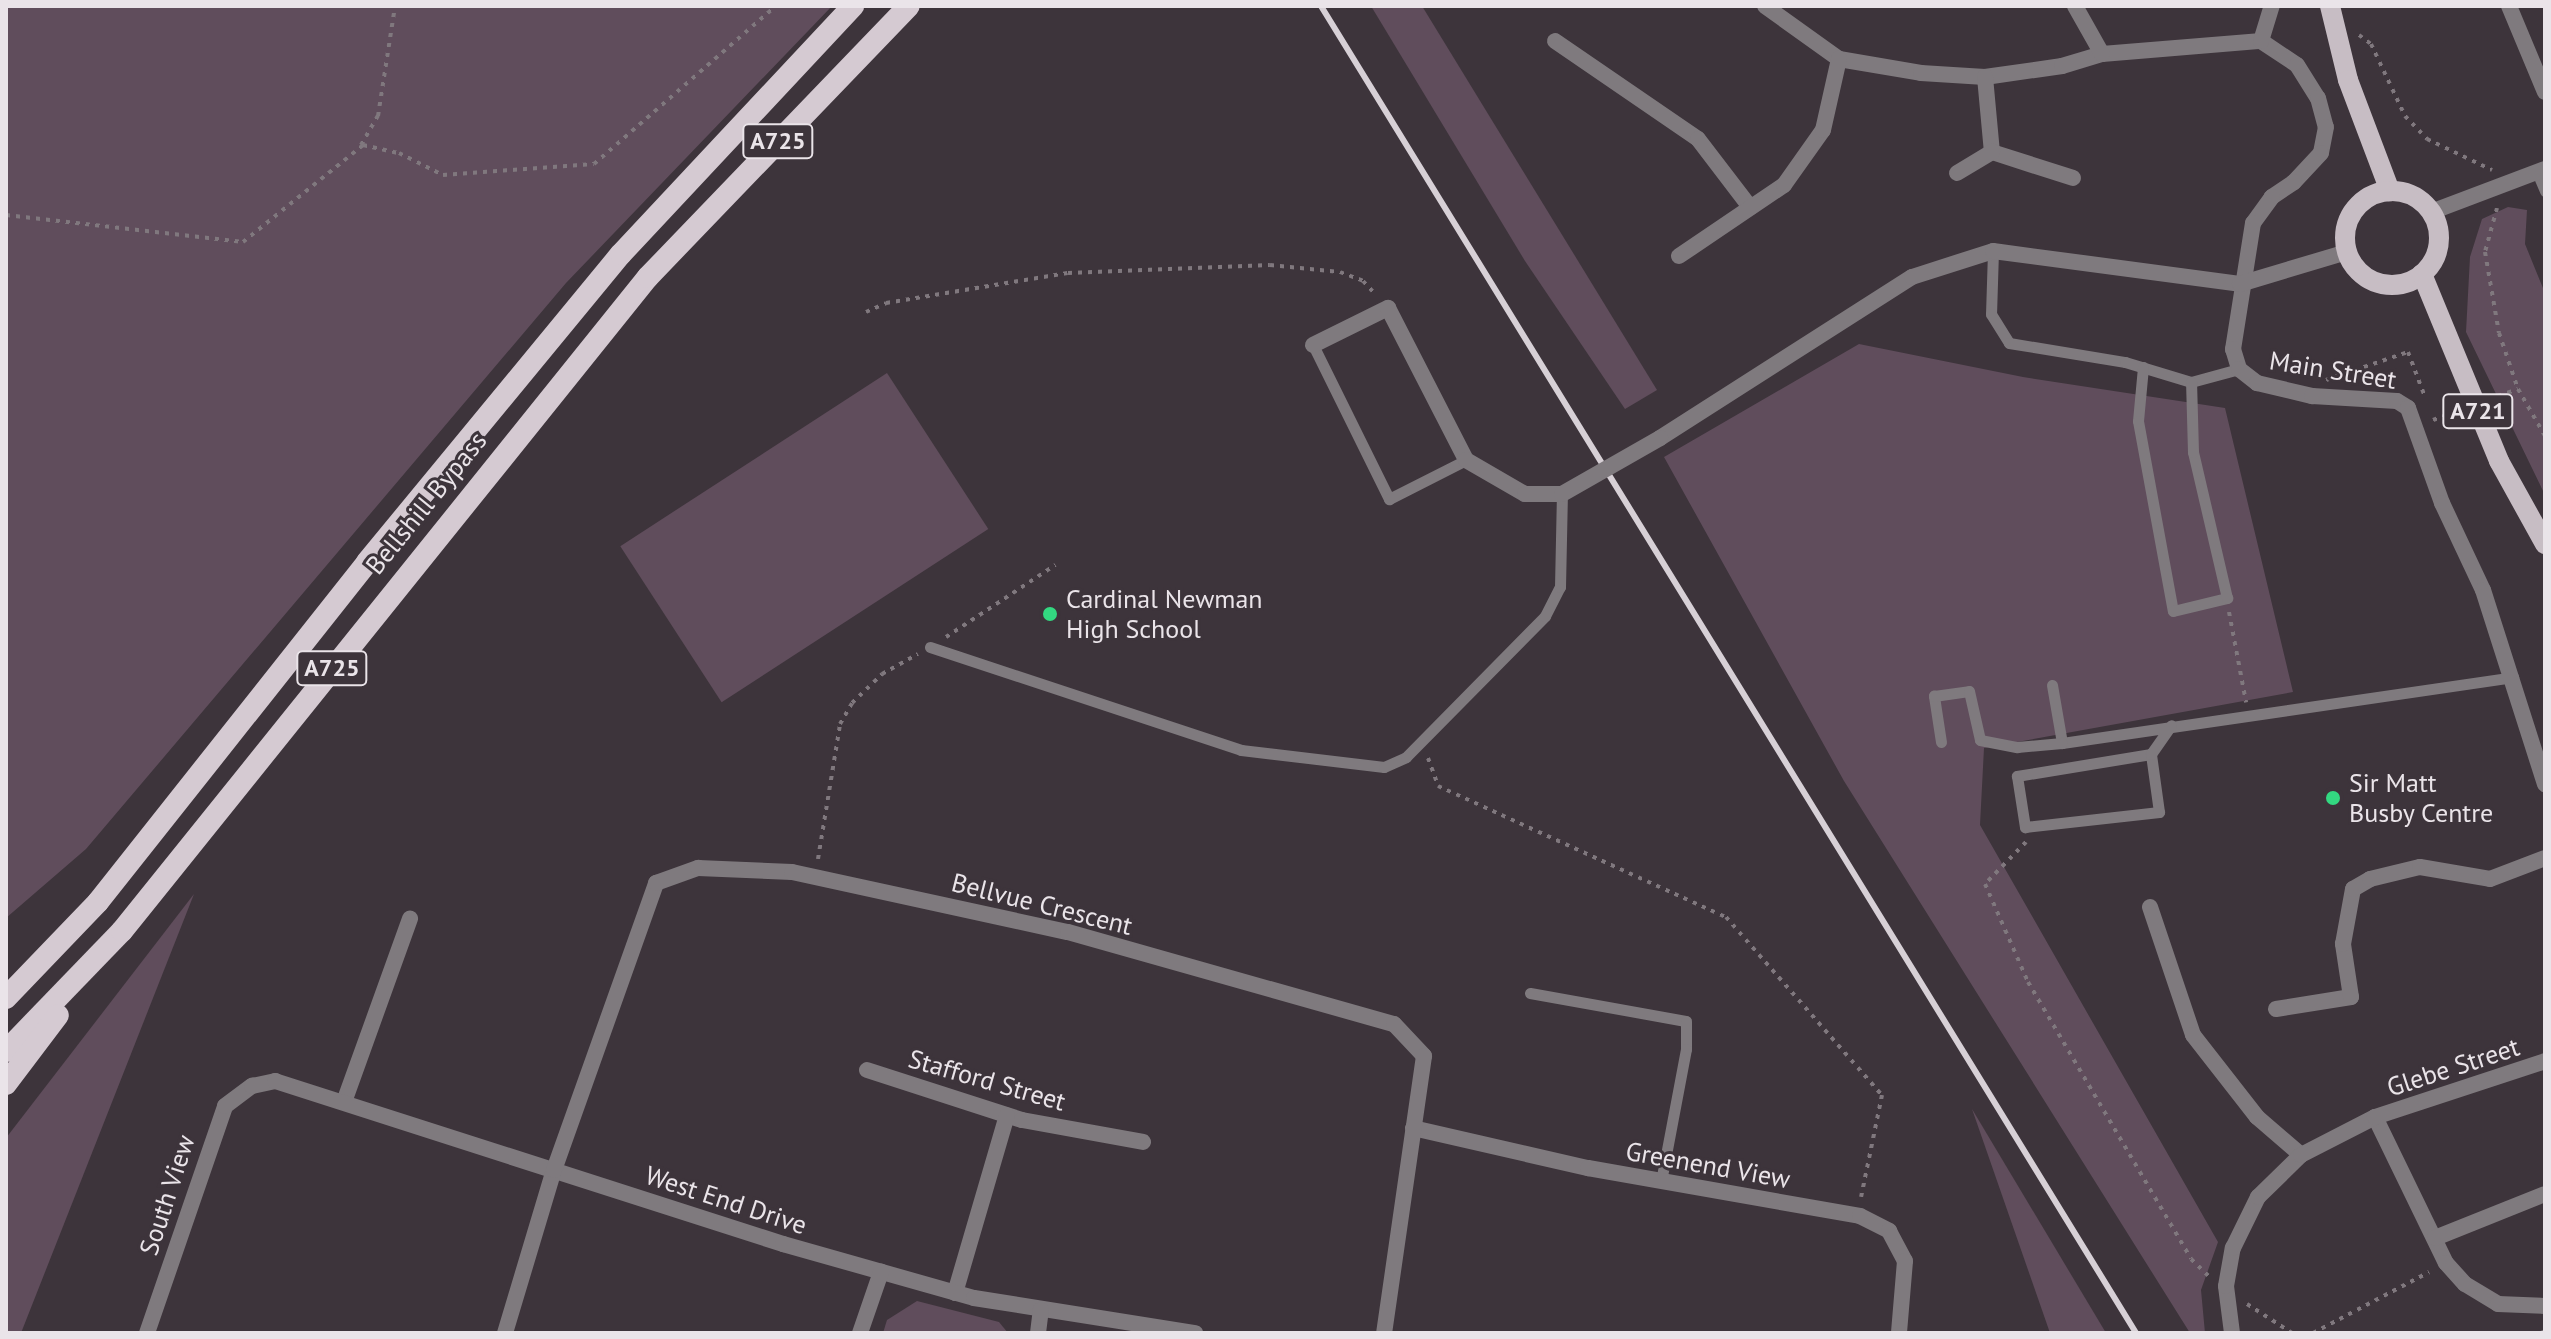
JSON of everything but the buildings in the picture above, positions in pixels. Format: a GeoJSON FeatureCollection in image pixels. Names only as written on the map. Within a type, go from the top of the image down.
{"type":"FeatureCollection","features":[{"type":"Feature","properties":{"kind":"highway","name":"Bellshill Bypass"},"geometry":{"type":"LineString","coordinates":[[6,998],[98,902],[367,562],[621,254],[853,6]]}},
{"type":"Feature","properties":{"kind":"highway","name":"Bellshill Bypass"},"geometry":{"type":"LineString","coordinates":[[6,1051],[122,931],[648,277],[909,6]]}},
{"type":"Feature","properties":{"kind":"highway"},"geometry":{"type":"LineString","coordinates":[[6,1084],[122,931]]}},
{"type":"Feature","properties":{"kind":"main road"},"geometry":{"type":"LineString","coordinates":[[2331,10],[2348,80],[2390,191]]}},
{"type":"Feature","properties":{"kind":"main road"},"geometry":{"type":"LineString","coordinates":[[2390,191],[2417,198],[2431,212],[2438,247],[2422,274],[2408,282],[2383,284],[2366,277],[2347,252],[2345,236],[2353,212],[2364,200],[2390,191]]}},
{"type":"Feature","properties":{"kind":"main road","name":"A721"},"geometry":{"type":"LineString","coordinates":[[2422,274],[2499,461],[2545,544]]}},
{"type":"Feature","properties":{"kind":"street"},"geometry":{"type":"LineString","coordinates":[[1765,6],[1839,59],[1985,77],[2062,66],[2102,54],[2261,41],[2272,6]]}},
{"type":"Feature","properties":{"kind":"street"},"geometry":{"type":"LineString","coordinates":[[2075,6],[2102,54]]}},
{"type":"Feature","properties":{"kind":"street"},"geometry":{"type":"LineString","coordinates":[[2509,6],[2545,92]]}},
{"type":"Feature","properties":{"kind":"street"},"geometry":{"type":"LineString","coordinates":[[1555,41],[1698,139],[1750,207]]}},
{"type":"Feature","properties":{"kind":"street","name":"Main Street"},"geometry":{"type":"LineString","coordinates":[[2261,41],[2297,65],[2318,98],[2326,127],[2321,153],[2294,182],[2272,197],[2253,223],[2240,284],[2233,349],[2239,369],[2257,383],[2312,396],[2397,401],[2408,408],[2442,503],[2483,590],[2545,784]]}},
{"type":"Feature","properties":{"kind":"street"},"geometry":{"type":"LineString","coordinates":[[1679,256],[1784,185],[1823,130],[1839,59]]}},
{"type":"Feature","properties":{"kind":"street"},"geometry":{"type":"LineString","coordinates":[[1985,77],[1992,152]]}},
{"type":"Feature","properties":{"kind":"street"},"geometry":{"type":"LineString","coordinates":[[1957,173],[1992,152],[2073,178]]}},
{"type":"Feature","properties":{"kind":"street"},"geometry":{"type":"LineString","coordinates":[[2431,212],[2541,170]]}},
{"type":"Feature","properties":{"kind":"street"},"geometry":{"type":"LineString","coordinates":[[1313,345],[1388,308],[1466,460],[1525,494],[1562,494],[1660,438],[1912,277],[1993,251],[2240,284],[2347,252]]}},
{"type":"Feature","properties":{"kind":"street"},"geometry":{"type":"LineString","coordinates":[[2276,1009],[2351,997],[2343,944],[2353,889],[2370,879],[2420,867],[2490,879],[2545,858]]}},
{"type":"Feature","properties":{"kind":"street","name":"Bellvue Crescent"},"geometry":{"type":"LineString","coordinates":[[554,1170],[656,883],[698,868],[815,877],[1068,932],[1394,1024],[1424,1056],[1384,1333]]}},
{"type":"Feature","properties":{"kind":"street"},"geometry":{"type":"LineString","coordinates":[[2150,907],[2193,1035],[2257,1117],[2301,1155]]}},
{"type":"Feature","properties":{"kind":"street"},"geometry":{"type":"LineString","coordinates":[[344,1102],[410,919]]}},
{"type":"Feature","properties":{"kind":"street","name":"Glebe Street"},"geometry":{"type":"LineString","coordinates":[[2232,1333],[2226,1291],[2233,1248],[2258,1197],[2301,1155],[2375,1117],[2545,1061]]}},
{"type":"Feature","properties":{"kind":"street","name":"Stafford Street"},"geometry":{"type":"LineString","coordinates":[[867,1070],[1007,1115],[1143,1142]]}},
{"type":"Feature","properties":{"kind":"street","name":"West End Drive"},"geometry":{"type":"LineString","coordinates":[[252,1086],[275,1081],[955,1293],[1041,1310],[1195,1333]]}},
{"type":"Feature","properties":{"kind":"street","name":"South View"},"geometry":{"type":"LineString","coordinates":[[147,1333],[214,1128],[225,1106],[252,1086]]}},
{"type":"Feature","properties":{"kind":"street"},"geometry":{"type":"LineString","coordinates":[[955,1293],[1007,1115]]}},
{"type":"Feature","properties":{"kind":"street","name":"Glebe Street"},"geometry":{"type":"LineString","coordinates":[[2375,1117],[2446,1263],[2465,1284],[2498,1304],[2545,1306]]}},
{"type":"Feature","properties":{"kind":"street","name":"Greenend View"},"geometry":{"type":"LineString","coordinates":[[1413,1128],[1661,1181],[1860,1216],[1889,1231],[1905,1261],[1899,1333]]}},
{"type":"Feature","properties":{"kind":"street"},"geometry":{"type":"LineString","coordinates":[[505,1333],[554,1170]]}},
{"type":"Feature","properties":{"kind":"street"},"geometry":{"type":"LineString","coordinates":[[2435,1238],[2545,1194]]}},
{"type":"Feature","properties":{"kind":"street"},"geometry":{"type":"LineString","coordinates":[[860,1333],[881,1272]]}},
{"type":"Feature","properties":{"kind":"street"},"geometry":{"type":"LineString","coordinates":[[1038,1333],[1041,1310]]}},
{"type":"Feature","properties":{"kind":"lane"},"geometry":{"type":"LineString","coordinates":[[2541,170],[2545,191]]}},
{"type":"Feature","properties":{"kind":"lane"},"geometry":{"type":"LineString","coordinates":[[1993,251],[1988,292],[1997,330],[2009,343],[2143,367],[2191,382],[2239,369]]}},
{"type":"Feature","properties":{"kind":"lane"},"geometry":{"type":"LineString","coordinates":[[1313,345],[1389,499],[1466,460]]}},
{"type":"Feature","properties":{"kind":"lane"},"geometry":{"type":"LineString","coordinates":[[2143,367],[2138,421],[2173,611],[2227,598],[2193,452],[2191,382]]}},
{"type":"Feature","properties":{"kind":"lane"},"geometry":{"type":"LineString","coordinates":[[930,647],[1241,750],[1384,767],[1422,742],[1545,616],[1560,587],[1562,494]]}},
{"type":"Feature","properties":{"kind":"lane"},"geometry":{"type":"LineString","coordinates":[[1941,742],[1934,696],[1969,691],[1980,740],[2017,747],[2513,677]]}},
{"type":"Feature","properties":{"kind":"lane"},"geometry":{"type":"LineString","coordinates":[[2052,685],[2062,743]]}},
{"type":"Feature","properties":{"kind":"lane"},"geometry":{"type":"LineString","coordinates":[[2151,754],[2017,776],[2025,827],[2159,812],[2151,754],[2171,725]]}},
{"type":"Feature","properties":{"kind":"lane"},"geometry":{"type":"LineString","coordinates":[[1530,993],[1686,1021],[1686,1049],[1661,1181]]}},
{"type":"Feature","properties":{"kind":"path"},"geometry":{"type":"LineString","coordinates":[[6,215],[243,242],[360,148],[378,116],[395,6]]}},
{"type":"Feature","properties":{"kind":"path"},"geometry":{"type":"LineString","coordinates":[[360,148],[399,153],[443,175],[594,164],[776,6]]}},
{"type":"Feature","properties":{"kind":"path"},"geometry":{"type":"LineString","coordinates":[[2331,10],[2371,44],[2405,116],[2427,139],[2515,182],[2493,213],[2485,252],[2499,333],[2518,389],[2545,436]]}},
{"type":"Feature","properties":{"kind":"path"},"geometry":{"type":"LineString","coordinates":[[866,312],[886,303],[1068,273],[1270,265],[1340,272],[1363,281],[1388,308]]}},
{"type":"Feature","properties":{"kind":"path"},"geometry":{"type":"LineString","coordinates":[[2498,396],[2518,389]]}},
{"type":"Feature","properties":{"kind":"path"},"geometry":{"type":"LineString","coordinates":[[2433,420],[2447,415]]}},
{"type":"Feature","properties":{"kind":"path"},"geometry":{"type":"LineString","coordinates":[[815,877],[840,724],[852,703],[882,674],[930,647],[1055,565]]}},
{"type":"Feature","properties":{"kind":"path"},"geometry":{"type":"LineString","coordinates":[[2227,598],[2248,715]]}},
{"type":"Feature","properties":{"kind":"path"},"geometry":{"type":"LineString","coordinates":[[1422,742],[1438,786],[1726,917],[1882,1095],[1860,1216]]}},
{"type":"Feature","properties":{"kind":"path"},"geometry":{"type":"LineString","coordinates":[[2043,825],[1985,884],[2028,982],[2191,1259],[2226,1291],[2292,1333]]}},
{"type":"Feature","properties":{"kind":"path"},"geometry":{"type":"LineString","coordinates":[[2313,1333],[2446,1263]]}},
{"type":"Feature","properties":{"kind":"shaded area"},"geometry":{"type":"Polygon","coordinates":[[[6,6],[832,6],[566,283],[86,849],[6,918],[6,6]]]}},
{"type":"Feature","properties":{"kind":"shaded area"},"geometry":{"type":"Polygon","coordinates":[[[1371,6],[1422,6],[1657,390],[1625,409],[1525,261],[1371,6]]]}},
{"type":"Feature","properties":{"kind":"shaded area"},"geometry":{"type":"Polygon","coordinates":[[[2508,207],[2527,210],[2525,244],[2545,293],[2545,495],[2466,332],[2470,257],[2482,219],[2508,207]]]}},
{"type":"Feature","properties":{"kind":"shaded area"},"geometry":{"type":"Polygon","coordinates":[[[1859,344],[2023,377],[2225,408],[2293,692],[1984,748],[1980,825],[2218,1242],[2201,1290],[2205,1333],[2190,1333],[1844,781],[1664,457],[1859,344]]]}},
{"type":"Feature","properties":{"kind":"shaded area"},"geometry":{"type":"Polygon","coordinates":[[[887,373],[988,529],[722,702],[620,546],[887,373]]]}},
{"type":"Feature","properties":{"kind":"shaded area"},"geometry":{"type":"Polygon","coordinates":[[[194,894],[21,1333],[6,1333],[6,1138],[194,894]]]}},
{"type":"Feature","properties":{"kind":"shaded area"},"geometry":{"type":"Polygon","coordinates":[[[1972,1109],[2106,1333],[2050,1333],[1972,1109]]]}},
{"type":"Feature","properties":{"kind":"shaded area"},"geometry":{"type":"Polygon","coordinates":[[[917,1301],[999,1322],[1008,1333],[883,1333],[887,1320],[917,1301]]]}},
{"type":"Feature","properties":{"kind":"railway"},"geometry":{"type":"LineString","coordinates":[[1321,6],[2136,1333]]}},
{"type":"Feature","properties":{"kind":"place","name":"Cardinal Newman High School"},"geometry":{"type":"Point","coordinates":[1050,614]}},
{"type":"Feature","properties":{"kind":"place","name":"Sir Matt Busby Centre"},"geometry":{"type":"Point","coordinates":[2333,798]}}]}
